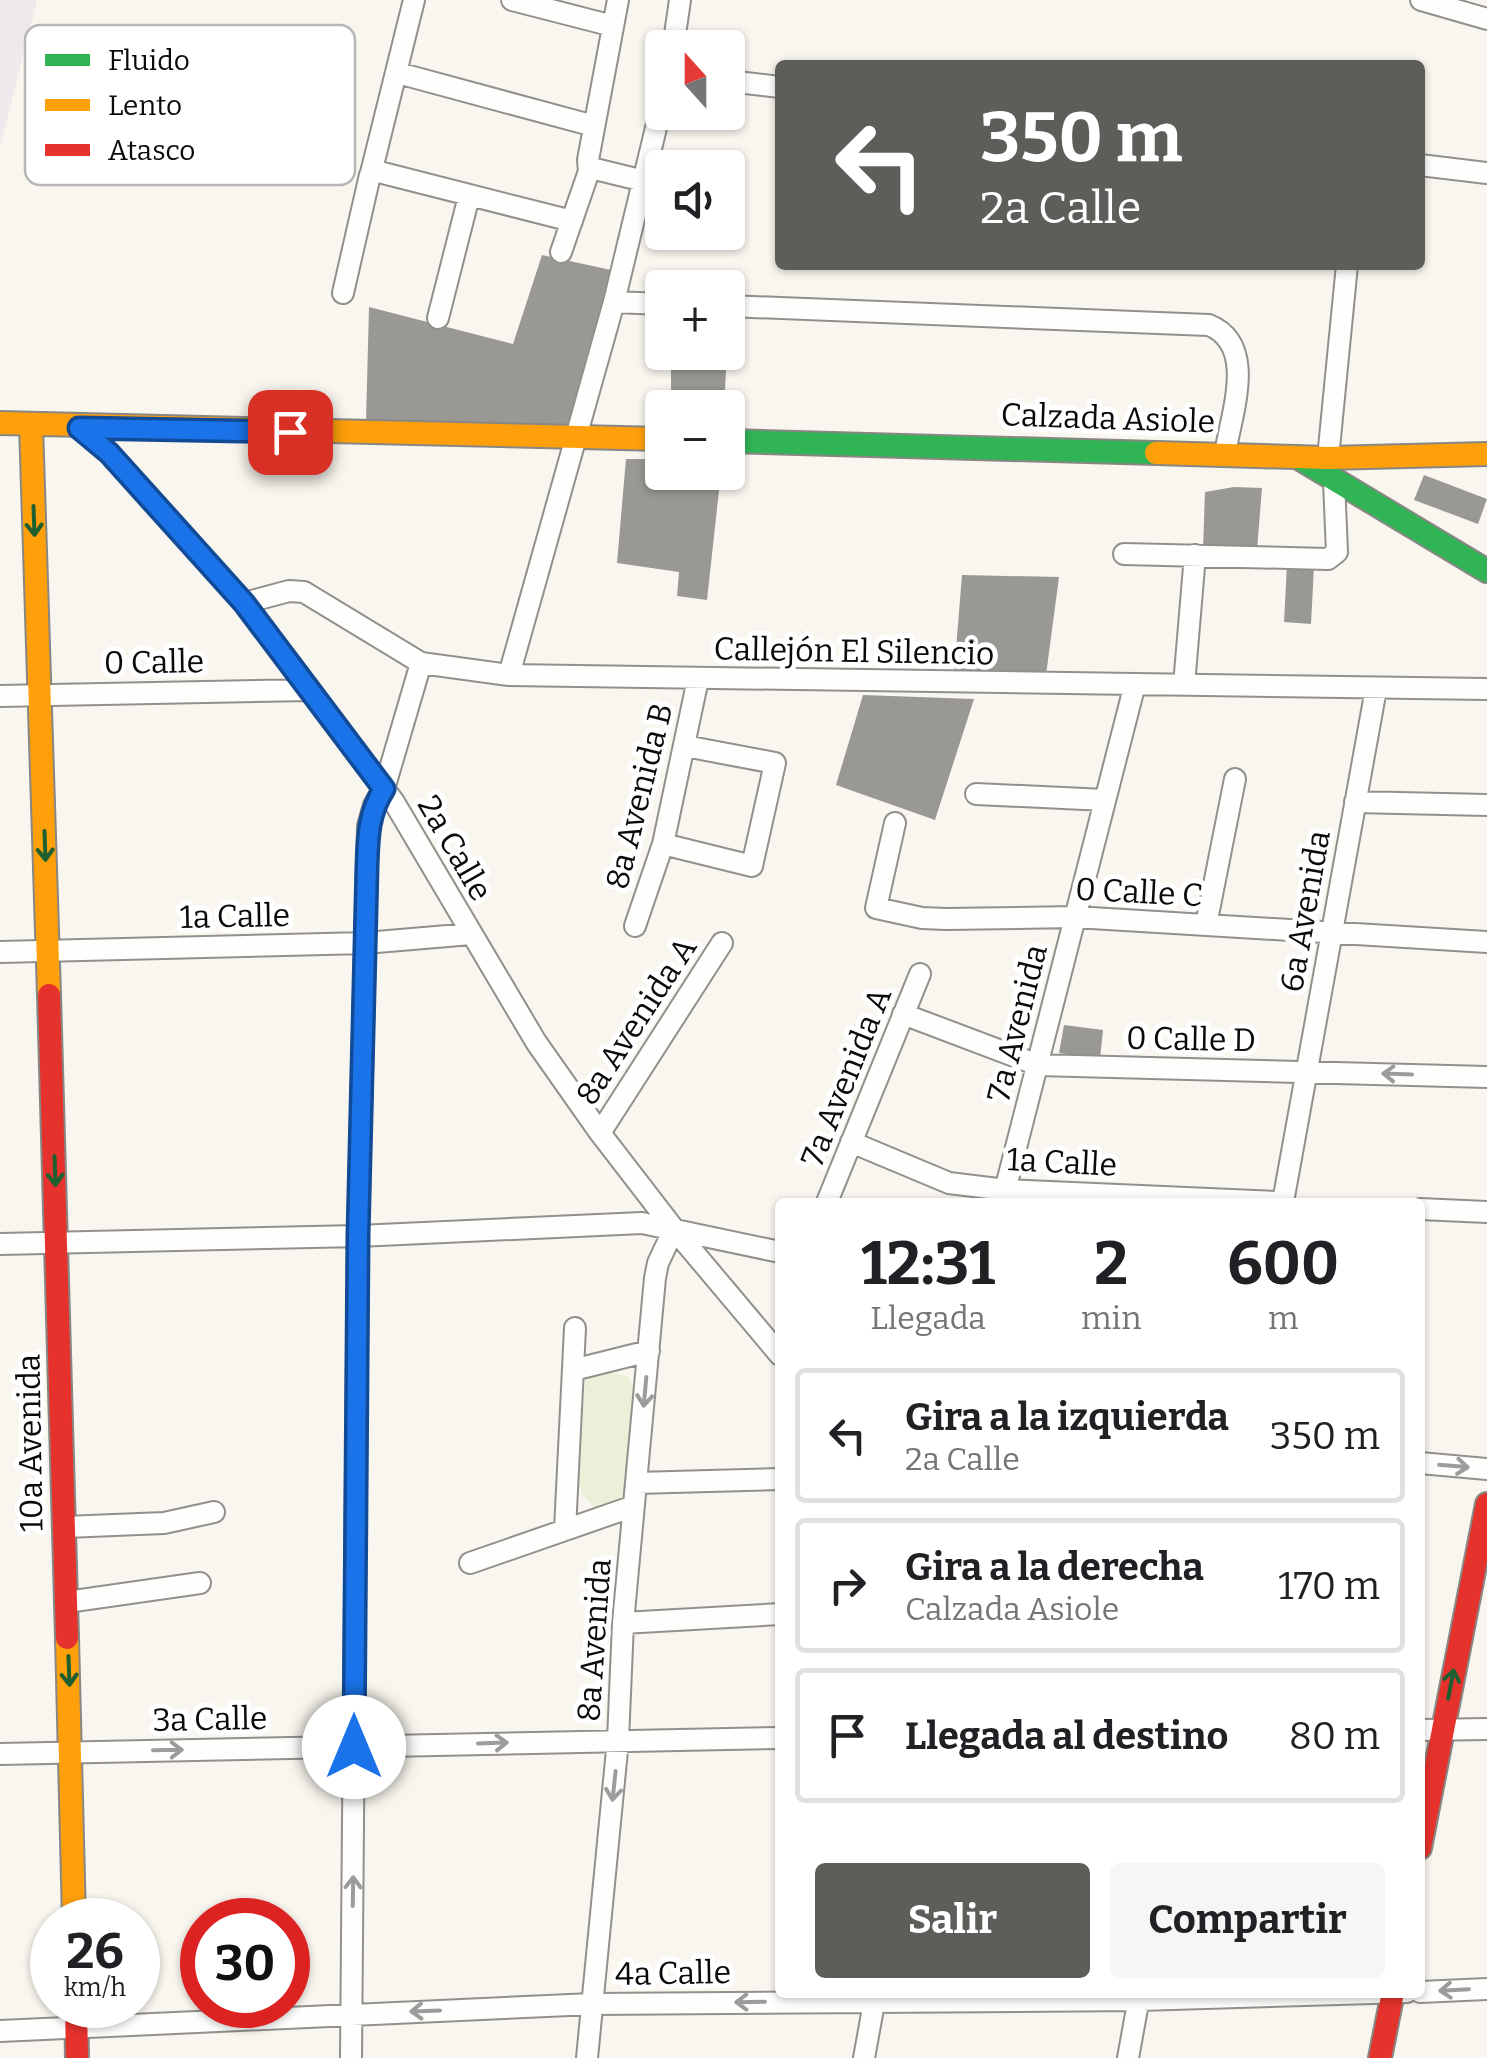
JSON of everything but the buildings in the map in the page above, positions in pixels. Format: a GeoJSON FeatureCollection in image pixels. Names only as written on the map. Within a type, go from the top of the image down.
{"type":"FeatureCollection","features":[{"type":"Feature","properties":{"kind":"main road"},"geometry":{"type":"LineString","coordinates":[[0,423],[79,428],[645,439]]}},
{"type":"Feature","properties":{"kind":"main road","name":"10a Avenida"},"geometry":{"type":"LineString","coordinates":[[31,424],[74,1898]]}},
{"type":"Feature","properties":{"kind":"main road","name":"Calzada Asiole"},"geometry":{"type":"LineString","coordinates":[[745,441],[1328,458],[1487,454]]}},
{"type":"Feature","properties":{"kind":"main road"},"geometry":{"type":"LineString","coordinates":[[1297,457],[1487,571]]}},
{"type":"Feature","properties":{"kind":"main road"},"geometry":{"type":"LineString","coordinates":[[1425,1794],[1431,1730],[1487,1504]]}},
{"type":"Feature","properties":{"kind":"main road"},"geometry":{"type":"LineString","coordinates":[[1380,2058],[1392,1998]]}},
{"type":"Feature","properties":{"kind":"main road"},"geometry":{"type":"LineString","coordinates":[[76,2029],[77,2058]]}},
{"type":"Feature","properties":{"kind":"street"},"geometry":{"type":"LineString","coordinates":[[343,293],[414,0]]}},
{"type":"Feature","properties":{"kind":"street"},"geometry":{"type":"LineString","coordinates":[[512,0],[614,26]]}},
{"type":"Feature","properties":{"kind":"street"},"geometry":{"type":"LineString","coordinates":[[561,252],[589,171],[618,0]]}},
{"type":"Feature","properties":{"kind":"street"},"geometry":{"type":"LineString","coordinates":[[676,30],[680,0]]}},
{"type":"Feature","properties":{"kind":"street"},"geometry":{"type":"LineString","coordinates":[[1421,0],[1487,19]]}},
{"type":"Feature","properties":{"kind":"street"},"geometry":{"type":"LineString","coordinates":[[398,73],[594,126]]}},
{"type":"Feature","properties":{"kind":"street"},"geometry":{"type":"LineString","coordinates":[[745,83],[775,86]]}},
{"type":"Feature","properties":{"kind":"street"},"geometry":{"type":"LineString","coordinates":[[509,674],[614,302],[656,130]]}},
{"type":"Feature","properties":{"kind":"street"},"geometry":{"type":"LineString","coordinates":[[1425,166],[1487,173]]}},
{"type":"Feature","properties":{"kind":"street"},"geometry":{"type":"LineString","coordinates":[[589,171],[644,180]]}},
{"type":"Feature","properties":{"kind":"street"},"geometry":{"type":"LineString","coordinates":[[372,172],[572,220]]}},
{"type":"Feature","properties":{"kind":"street"},"geometry":{"type":"LineString","coordinates":[[438,318],[469,196]]}},
{"type":"Feature","properties":{"kind":"street"},"geometry":{"type":"LineString","coordinates":[[1328,458],[1347,270]]}},
{"type":"Feature","properties":{"kind":"street"},"geometry":{"type":"LineString","coordinates":[[614,302],[645,303]]}},
{"type":"Feature","properties":{"kind":"street"},"geometry":{"type":"LineString","coordinates":[[745,307],[1209,325],[1225,333],[1238,356],[1225,454]]}},
{"type":"Feature","properties":{"kind":"street","name":"2a Calle"},"geometry":{"type":"LineString","coordinates":[[79,428],[109,453],[244,603],[384,789],[536,1042],[674,1229]]}},
{"type":"Feature","properties":{"kind":"street"},"geometry":{"type":"LineString","coordinates":[[1124,554],[1328,560],[1337,552],[1334,482]]}},
{"type":"Feature","properties":{"kind":"street"},"geometry":{"type":"LineString","coordinates":[[1184,685],[1195,555]]}},
{"type":"Feature","properties":{"kind":"street","name":"Callejón El Silencio"},"geometry":{"type":"LineString","coordinates":[[244,603],[289,591],[304,592],[421,664],[509,674],[1487,689]]}},
{"type":"Feature","properties":{"kind":"street"},"geometry":{"type":"LineString","coordinates":[[351,2058],[358,1236],[368,826],[374,804],[384,789],[421,664]]}},
{"type":"Feature","properties":{"kind":"street","name":"8a Avenida B"},"geometry":{"type":"LineString","coordinates":[[635,926],[663,844],[698,679]]}},
{"type":"Feature","properties":{"kind":"street","name":"7a Avenida"},"geometry":{"type":"LineString","coordinates":[[1004,1196],[1135,684]]}},
{"type":"Feature","properties":{"kind":"street","name":"6a Avenida"},"geometry":{"type":"LineString","coordinates":[[1281,1198],[1376,689]]}},
{"type":"Feature","properties":{"kind":"street","name":"0 Calle"},"geometry":{"type":"LineString","coordinates":[[0,696],[310,690]]}},
{"type":"Feature","properties":{"kind":"street"},"geometry":{"type":"LineString","coordinates":[[663,844],[752,866],[775,763],[685,746]]}},
{"type":"Feature","properties":{"kind":"street"},"geometry":{"type":"LineString","coordinates":[[1206,925],[1235,779]]}},
{"type":"Feature","properties":{"kind":"street"},"geometry":{"type":"LineString","coordinates":[[976,794],[1106,800]]}},
{"type":"Feature","properties":{"kind":"street"},"geometry":{"type":"LineString","coordinates":[[1355,802],[1487,805]]}},
{"type":"Feature","properties":{"kind":"street","name":"0 Calle C"},"geometry":{"type":"LineString","coordinates":[[895,822],[876,908],[922,918],[1075,917],[1487,942]]}},
{"type":"Feature","properties":{"kind":"street","name":"1a Calle"},"geometry":{"type":"LineString","coordinates":[[0,952],[365,943],[471,934]]}},
{"type":"Feature","properties":{"kind":"street","name":"8a Avenida A"},"geometry":{"type":"LineString","coordinates":[[600,1132],[722,943]]}},
{"type":"Feature","properties":{"kind":"street","name":"7a Avenida A"},"geometry":{"type":"LineString","coordinates":[[829,1198],[920,974]]}},
{"type":"Feature","properties":{"kind":"street","name":"0 Calle D"},"geometry":{"type":"LineString","coordinates":[[903,1014],[1038,1065],[1487,1077]]}},
{"type":"Feature","properties":{"kind":"street","name":"1a Calle"},"geometry":{"type":"LineString","coordinates":[[852,1142],[949,1183],[1004,1196],[1076,1198]]}},
{"type":"Feature","properties":{"kind":"street"},"geometry":{"type":"LineString","coordinates":[[1425,1209],[1487,1212]]}},
{"type":"Feature","properties":{"kind":"street"},"geometry":{"type":"LineString","coordinates":[[0,1244],[358,1236],[642,1223],[775,1251]]}},
{"type":"Feature","properties":{"kind":"street"},"geometry":{"type":"LineString","coordinates":[[674,1229],[775,1349]]}},
{"type":"Feature","properties":{"kind":"street","name":"8a Avenida"},"geometry":{"type":"LineString","coordinates":[[586,2058],[618,1740],[623,1623],[648,1351],[658,1263],[674,1229]]}},
{"type":"Feature","properties":{"kind":"street"},"geometry":{"type":"LineString","coordinates":[[566,1530],[575,1328]]}},
{"type":"Feature","properties":{"kind":"street"},"geometry":{"type":"LineString","coordinates":[[572,1370],[648,1351]]}},
{"type":"Feature","properties":{"kind":"street"},"geometry":{"type":"LineString","coordinates":[[1425,1463],[1487,1469]]}},
{"type":"Feature","properties":{"kind":"street"},"geometry":{"type":"LineString","coordinates":[[636,1483],[775,1479]]}},
{"type":"Feature","properties":{"kind":"street"},"geometry":{"type":"LineString","coordinates":[[470,1563],[634,1506]]}},
{"type":"Feature","properties":{"kind":"street"},"geometry":{"type":"LineString","coordinates":[[65,1527],[164,1523],[214,1512]]}},
{"type":"Feature","properties":{"kind":"street"},"geometry":{"type":"LineString","coordinates":[[67,1602],[200,1583]]}},
{"type":"Feature","properties":{"kind":"street"},"geometry":{"type":"LineString","coordinates":[[623,1623],[775,1614]]}},
{"type":"Feature","properties":{"kind":"street"},"geometry":{"type":"LineString","coordinates":[[1431,1730],[1487,1728]]}},
{"type":"Feature","properties":{"kind":"street","name":"3a Calle"},"geometry":{"type":"LineString","coordinates":[[0,1754],[775,1738]]}},
{"type":"Feature","properties":{"kind":"street"},"geometry":{"type":"LineString","coordinates":[[1425,1992],[1487,1989]]}},
{"type":"Feature","properties":{"kind":"street","name":"4a Calle"},"geometry":{"type":"LineString","coordinates":[[0,2031],[592,2004],[835,1998]]}},
{"type":"Feature","properties":{"kind":"street"},"geometry":{"type":"LineString","coordinates":[[864,2058],[875,1998]]}},
{"type":"Feature","properties":{"kind":"street"},"geometry":{"type":"LineString","coordinates":[[1128,2058],[1140,1998]]}},
{"type":"Feature","properties":{"kind":"shaded area"},"geometry":{"type":"Polygon","coordinates":[[[0,0],[37,0],[31,25],[25,25],[25,48],[0,147],[0,0]]]}},
{"type":"Feature","properties":{"kind":"green space"},"geometry":{"type":"Polygon","coordinates":[[[597,1369],[629,1377],[635,1391],[623,1498],[612,1508],[596,1508],[582,1495],[578,1478],[585,1380],[597,1369]]]}},
{"type":"Feature","properties":{"kind":"traffic: fast"},"geometry":{"type":"LineString","coordinates":[[745,441],[1156,453]]}},
{"type":"Feature","properties":{"kind":"traffic: fast"},"geometry":{"type":"LineString","coordinates":[[1297,457],[1487,571]]}},
{"type":"Feature","properties":{"kind":"traffic: slow"},"geometry":{"type":"LineString","coordinates":[[0,423],[645,439]]}},
{"type":"Feature","properties":{"kind":"traffic: slow"},"geometry":{"type":"LineString","coordinates":[[31,424],[49,995]]}},
{"type":"Feature","properties":{"kind":"traffic: slow"},"geometry":{"type":"LineString","coordinates":[[1156,453],[1328,458],[1487,454]]}},
{"type":"Feature","properties":{"kind":"traffic: slow"},"geometry":{"type":"LineString","coordinates":[[67,1638],[73,1898]]}},
{"type":"Feature","properties":{"kind":"traffic: jam"},"geometry":{"type":"LineString","coordinates":[[49,995],[67,1638]]}},
{"type":"Feature","properties":{"kind":"traffic: jam"},"geometry":{"type":"LineString","coordinates":[[1425,1822],[1487,1504]]}},
{"type":"Feature","properties":{"kind":"traffic: jam"},"geometry":{"type":"LineString","coordinates":[[1380,2058],[1392,1998]]}},
{"type":"Feature","properties":{"kind":"traffic: jam"},"geometry":{"type":"LineString","coordinates":[[76,2028],[77,2058]]}},
{"type":"Feature","properties":{"kind":"route"},"geometry":{"type":"LineString","coordinates":[[290,432],[79,428],[109,453],[244,603],[384,789],[374,804],[368,826],[358,1236],[354,1747]]}}]}
